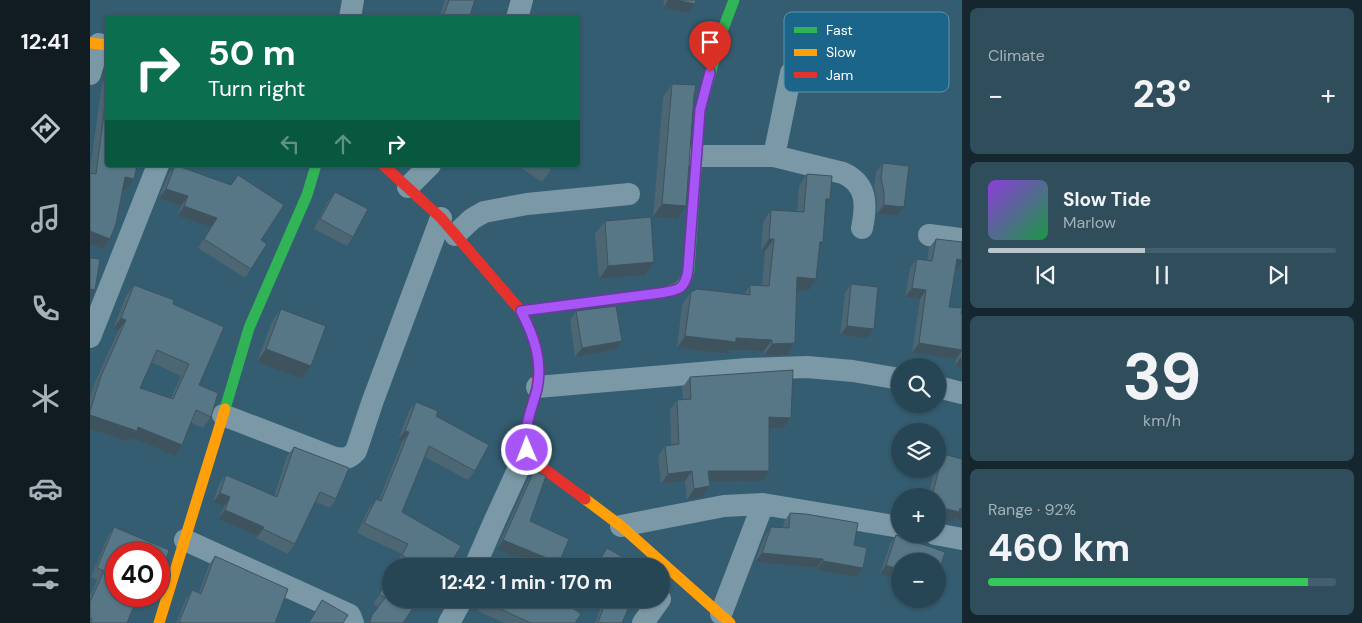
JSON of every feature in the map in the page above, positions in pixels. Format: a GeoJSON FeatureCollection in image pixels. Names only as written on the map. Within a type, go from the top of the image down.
{"type":"FeatureCollection","features":[{"type":"Feature","properties":{"kind":"street"},"geometry":{"type":"LineString","coordinates":[[350,15],[353,0]]}},
{"type":"Feature","properties":{"kind":"street"},"geometry":{"type":"LineString","coordinates":[[517,15],[522,0]]}},
{"type":"Feature","properties":{"kind":"street"},"geometry":{"type":"LineString","coordinates":[[521,311],[660,293],[676,290],[682,286],[688,270],[700,110],[723,29],[734,0]]}},
{"type":"Feature","properties":{"kind":"street"},"geometry":{"type":"LineString","coordinates":[[90,74],[99,44]]}},
{"type":"Feature","properties":{"kind":"street"},"geometry":{"type":"LineString","coordinates":[[774,156],[787,92]]}},
{"type":"Feature","properties":{"kind":"street"},"geometry":{"type":"LineString","coordinates":[[696,156],[774,156],[834,170],[853,177],[862,189],[864,216],[862,228]]}},
{"type":"Feature","properties":{"kind":"street"},"geometry":{"type":"LineString","coordinates":[[90,336],[157,167]]}},
{"type":"Feature","properties":{"kind":"street"},"geometry":{"type":"LineString","coordinates":[[159,623],[248,328],[307,195],[315,167]]}},
{"type":"Feature","properties":{"kind":"street"},"geometry":{"type":"LineString","coordinates":[[384,167],[441,218],[521,311],[534,339],[538,354],[537,387],[527,425],[526,444],[527,450],[534,461],[621,526],[726,619],[763,504]]}},
{"type":"Feature","properties":{"kind":"street"},"geometry":{"type":"LineString","coordinates":[[408,187],[428,167]]}},
{"type":"Feature","properties":{"kind":"street"},"geometry":{"type":"LineString","coordinates":[[456,235],[472,219],[484,212],[527,204],[629,194]]}},
{"type":"Feature","properties":{"kind":"street"},"geometry":{"type":"LineString","coordinates":[[223,415],[335,458],[345,459],[352,457],[356,451],[441,218]]}},
{"type":"Feature","properties":{"kind":"street"},"geometry":{"type":"LineString","coordinates":[[929,235],[962,239]]}},
{"type":"Feature","properties":{"kind":"street"},"geometry":{"type":"LineString","coordinates":[[537,387],[747,368],[807,367],[853,371],[891,377]]}},
{"type":"Feature","properties":{"kind":"street"},"geometry":{"type":"LineString","coordinates":[[946,389],[962,393]]}},
{"type":"Feature","properties":{"kind":"street"},"geometry":{"type":"LineString","coordinates":[[479,558],[527,450]]}},
{"type":"Feature","properties":{"kind":"street"},"geometry":{"type":"LineString","coordinates":[[621,526],[724,506],[763,504],[891,525]]}},
{"type":"Feature","properties":{"kind":"street"},"geometry":{"type":"LineString","coordinates":[[946,537],[962,540]]}},
{"type":"Feature","properties":{"kind":"street"},"geometry":{"type":"LineString","coordinates":[[185,540],[350,615],[352,623]]}},
{"type":"Feature","properties":{"kind":"street"},"geometry":{"type":"LineString","coordinates":[[670,586],[677,577]]}},
{"type":"Feature","properties":{"kind":"street"},"geometry":{"type":"LineString","coordinates":[[449,623],[457,608]]}},
{"type":"Feature","properties":{"kind":"street"},"geometry":{"type":"LineString","coordinates":[[643,623],[654,608]]}},
{"type":"Feature","properties":{"kind":"building"},"geometry":{"type":"Polygon","coordinates":[[[449,0],[475,0],[470,15],[444,15],[449,0]]]}},
{"type":"Feature","properties":{"kind":"building"},"geometry":{"type":"Polygon","coordinates":[[[676,0],[696,0],[695,4],[676,0]]]}},
{"type":"Feature","properties":{"kind":"building"},"geometry":{"type":"Polygon","coordinates":[[[672,84],[696,85],[686,206],[662,204],[672,84]]]}},
{"type":"Feature","properties":{"kind":"building"},"geometry":{"type":"Polygon","coordinates":[[[105,106],[105,167],[137,167],[134,179],[125,177],[116,224],[110,239],[90,231],[90,173],[96,174],[105,106]]]}},
{"type":"Feature","properties":{"kind":"building"},"geometry":{"type":"Polygon","coordinates":[[[883,163],[909,166],[904,207],[884,205],[881,178],[883,163]]]}},
{"type":"Feature","properties":{"kind":"building"},"geometry":{"type":"Polygon","coordinates":[[[174,167],[181,167],[231,185],[238,175],[284,205],[261,240],[267,244],[251,269],[204,239],[217,218],[184,206],[188,196],[166,189],[174,167]]]}},
{"type":"Feature","properties":{"kind":"building"},"geometry":{"type":"Polygon","coordinates":[[[807,174],[832,176],[830,199],[826,199],[823,242],[820,242],[816,279],[797,277],[795,343],[772,344],[772,340],[736,338],[736,342],[685,336],[691,292],[697,289],[750,295],[750,285],[769,286],[774,239],[769,239],[771,210],[804,212],[807,174]]]}},
{"type":"Feature","properties":{"kind":"building"},"geometry":{"type":"Polygon","coordinates":[[[335,192],[368,209],[353,237],[320,219],[335,192]]]}},
{"type":"Feature","properties":{"kind":"building"},"geometry":{"type":"Polygon","coordinates":[[[651,217],[654,262],[608,266],[605,221],[651,217]]]}},
{"type":"Feature","properties":{"kind":"building"},"geometry":{"type":"Polygon","coordinates":[[[936,239],[962,242],[962,260],[957,259],[949,307],[962,308],[962,350],[919,343],[926,290],[912,288],[917,259],[932,261],[936,239]]]}},
{"type":"Feature","properties":{"kind":"building"},"geometry":{"type":"Polygon","coordinates":[[[90,258],[100,259],[95,290],[90,289],[90,258]]]}},
{"type":"Feature","properties":{"kind":"building"},"geometry":{"type":"Polygon","coordinates":[[[851,284],[878,287],[874,329],[847,326],[851,284]]]}},
{"type":"Feature","properties":{"kind":"building"},"geometry":{"type":"Polygon","coordinates":[[[134,285],[174,300],[173,304],[224,327],[199,385],[218,393],[211,417],[196,410],[182,445],[138,427],[137,431],[90,415],[101,376],[126,320],[121,318],[134,285]],[[157,350],[140,388],[173,399],[189,364],[157,350]]]}},
{"type":"Feature","properties":{"kind":"building"},"geometry":{"type":"Polygon","coordinates":[[[616,306],[622,341],[582,348],[576,311],[616,306]]]}},
{"type":"Feature","properties":{"kind":"building"},"geometry":{"type":"Polygon","coordinates":[[[281,309],[326,326],[311,366],[266,349],[281,309]]]}},
{"type":"Feature","properties":{"kind":"building"},"geometry":{"type":"Polygon","coordinates":[[[793,370],[791,418],[769,417],[769,471],[708,471],[710,486],[694,489],[692,471],[668,474],[665,446],[679,444],[677,400],[691,399],[690,377],[793,370]]]}},
{"type":"Feature","properties":{"kind":"building"},"geometry":{"type":"Polygon","coordinates":[[[416,402],[438,411],[436,416],[489,445],[475,471],[429,446],[402,512],[461,546],[454,558],[404,558],[402,555],[408,544],[364,523],[376,499],[381,501],[409,432],[405,431],[416,402]]]}},
{"type":"Feature","properties":{"kind":"building"},"geometry":{"type":"Polygon","coordinates":[[[294,447],[349,468],[336,499],[320,492],[295,544],[263,529],[264,527],[225,510],[230,497],[220,493],[226,475],[277,497],[294,447]]]}},
{"type":"Feature","properties":{"kind":"building"},"geometry":{"type":"Polygon","coordinates":[[[946,455],[962,459],[962,509],[960,508],[959,512],[946,509],[946,488],[934,488],[937,478],[946,478],[946,455]]]}},
{"type":"Feature","properties":{"kind":"building"},"geometry":{"type":"Polygon","coordinates":[[[534,471],[546,476],[530,521],[569,539],[561,558],[547,558],[503,540],[534,471]]]}},
{"type":"Feature","properties":{"kind":"building"},"geometry":{"type":"Polygon","coordinates":[[[790,513],[858,523],[854,545],[867,548],[863,568],[823,561],[823,559],[762,553],[771,527],[789,528],[790,513]]]}},
{"type":"Feature","properties":{"kind":"building"},"geometry":{"type":"Polygon","coordinates":[[[114,527],[150,542],[108,542],[114,527]]]}},
{"type":"Feature","properties":{"kind":"building"},"geometry":{"type":"Polygon","coordinates":[[[893,543],[919,543],[945,552],[891,553],[891,567],[886,565],[893,543]]]}},
{"type":"Feature","properties":{"kind":"building"},"geometry":{"type":"Polygon","coordinates":[[[607,548],[624,558],[601,558],[607,548]]]}},
{"type":"Feature","properties":{"kind":"building"},"geometry":{"type":"Polygon","coordinates":[[[105,549],[105,607],[134,607],[127,623],[91,623],[90,602],[104,571],[97,568],[105,549]]]}},
{"type":"Feature","properties":{"kind":"building"},"geometry":{"type":"Polygon","coordinates":[[[215,556],[288,589],[275,623],[179,622],[192,590],[201,594],[215,556]]]}},
{"type":"Feature","properties":{"kind":"building"},"geometry":{"type":"Polygon","coordinates":[[[322,600],[348,615],[343,623],[309,623],[322,600]]]}},
{"type":"Feature","properties":{"kind":"building"},"geometry":{"type":"Polygon","coordinates":[[[382,602],[382,608],[413,608],[403,623],[368,623],[382,602]]]}},
{"type":"Feature","properties":{"kind":"building"},"geometry":{"type":"Polygon","coordinates":[[[498,608],[572,608],[581,614],[575,623],[531,623],[498,608]]]}},
{"type":"Feature","properties":{"kind":"building"},"geometry":{"type":"Polygon","coordinates":[[[603,608],[628,608],[622,623],[598,622],[603,608]]]}},
{"type":"Feature","properties":{"kind":"traffic: fast"},"geometry":{"type":"LineString","coordinates":[[521,311],[671,291],[679,287],[685,280],[689,270],[700,110],[723,29],[734,0]]}},
{"type":"Feature","properties":{"kind":"traffic: fast"},"geometry":{"type":"LineString","coordinates":[[225,409],[249,328],[307,195],[315,167]]}},
{"type":"Feature","properties":{"kind":"traffic: slow"},"geometry":{"type":"LineString","coordinates":[[90,43],[105,45]]}},
{"type":"Feature","properties":{"kind":"traffic: slow"},"geometry":{"type":"LineString","coordinates":[[159,623],[225,409]]}},
{"type":"Feature","properties":{"kind":"traffic: slow"},"geometry":{"type":"LineString","coordinates":[[585,499],[621,526],[730,623]]}},
{"type":"Feature","properties":{"kind":"traffic: jam"},"geometry":{"type":"LineString","coordinates":[[385,167],[441,218],[521,311],[534,339],[539,368],[537,387],[527,425],[526,444],[530,456],[585,499]]}},
{"type":"Feature","properties":{"kind":"route"},"geometry":{"type":"LineString","coordinates":[[527,450],[527,425],[537,387],[539,368],[534,339],[521,311],[660,293],[676,290],[685,283],[688,270],[700,110],[710,72]]}}]}
